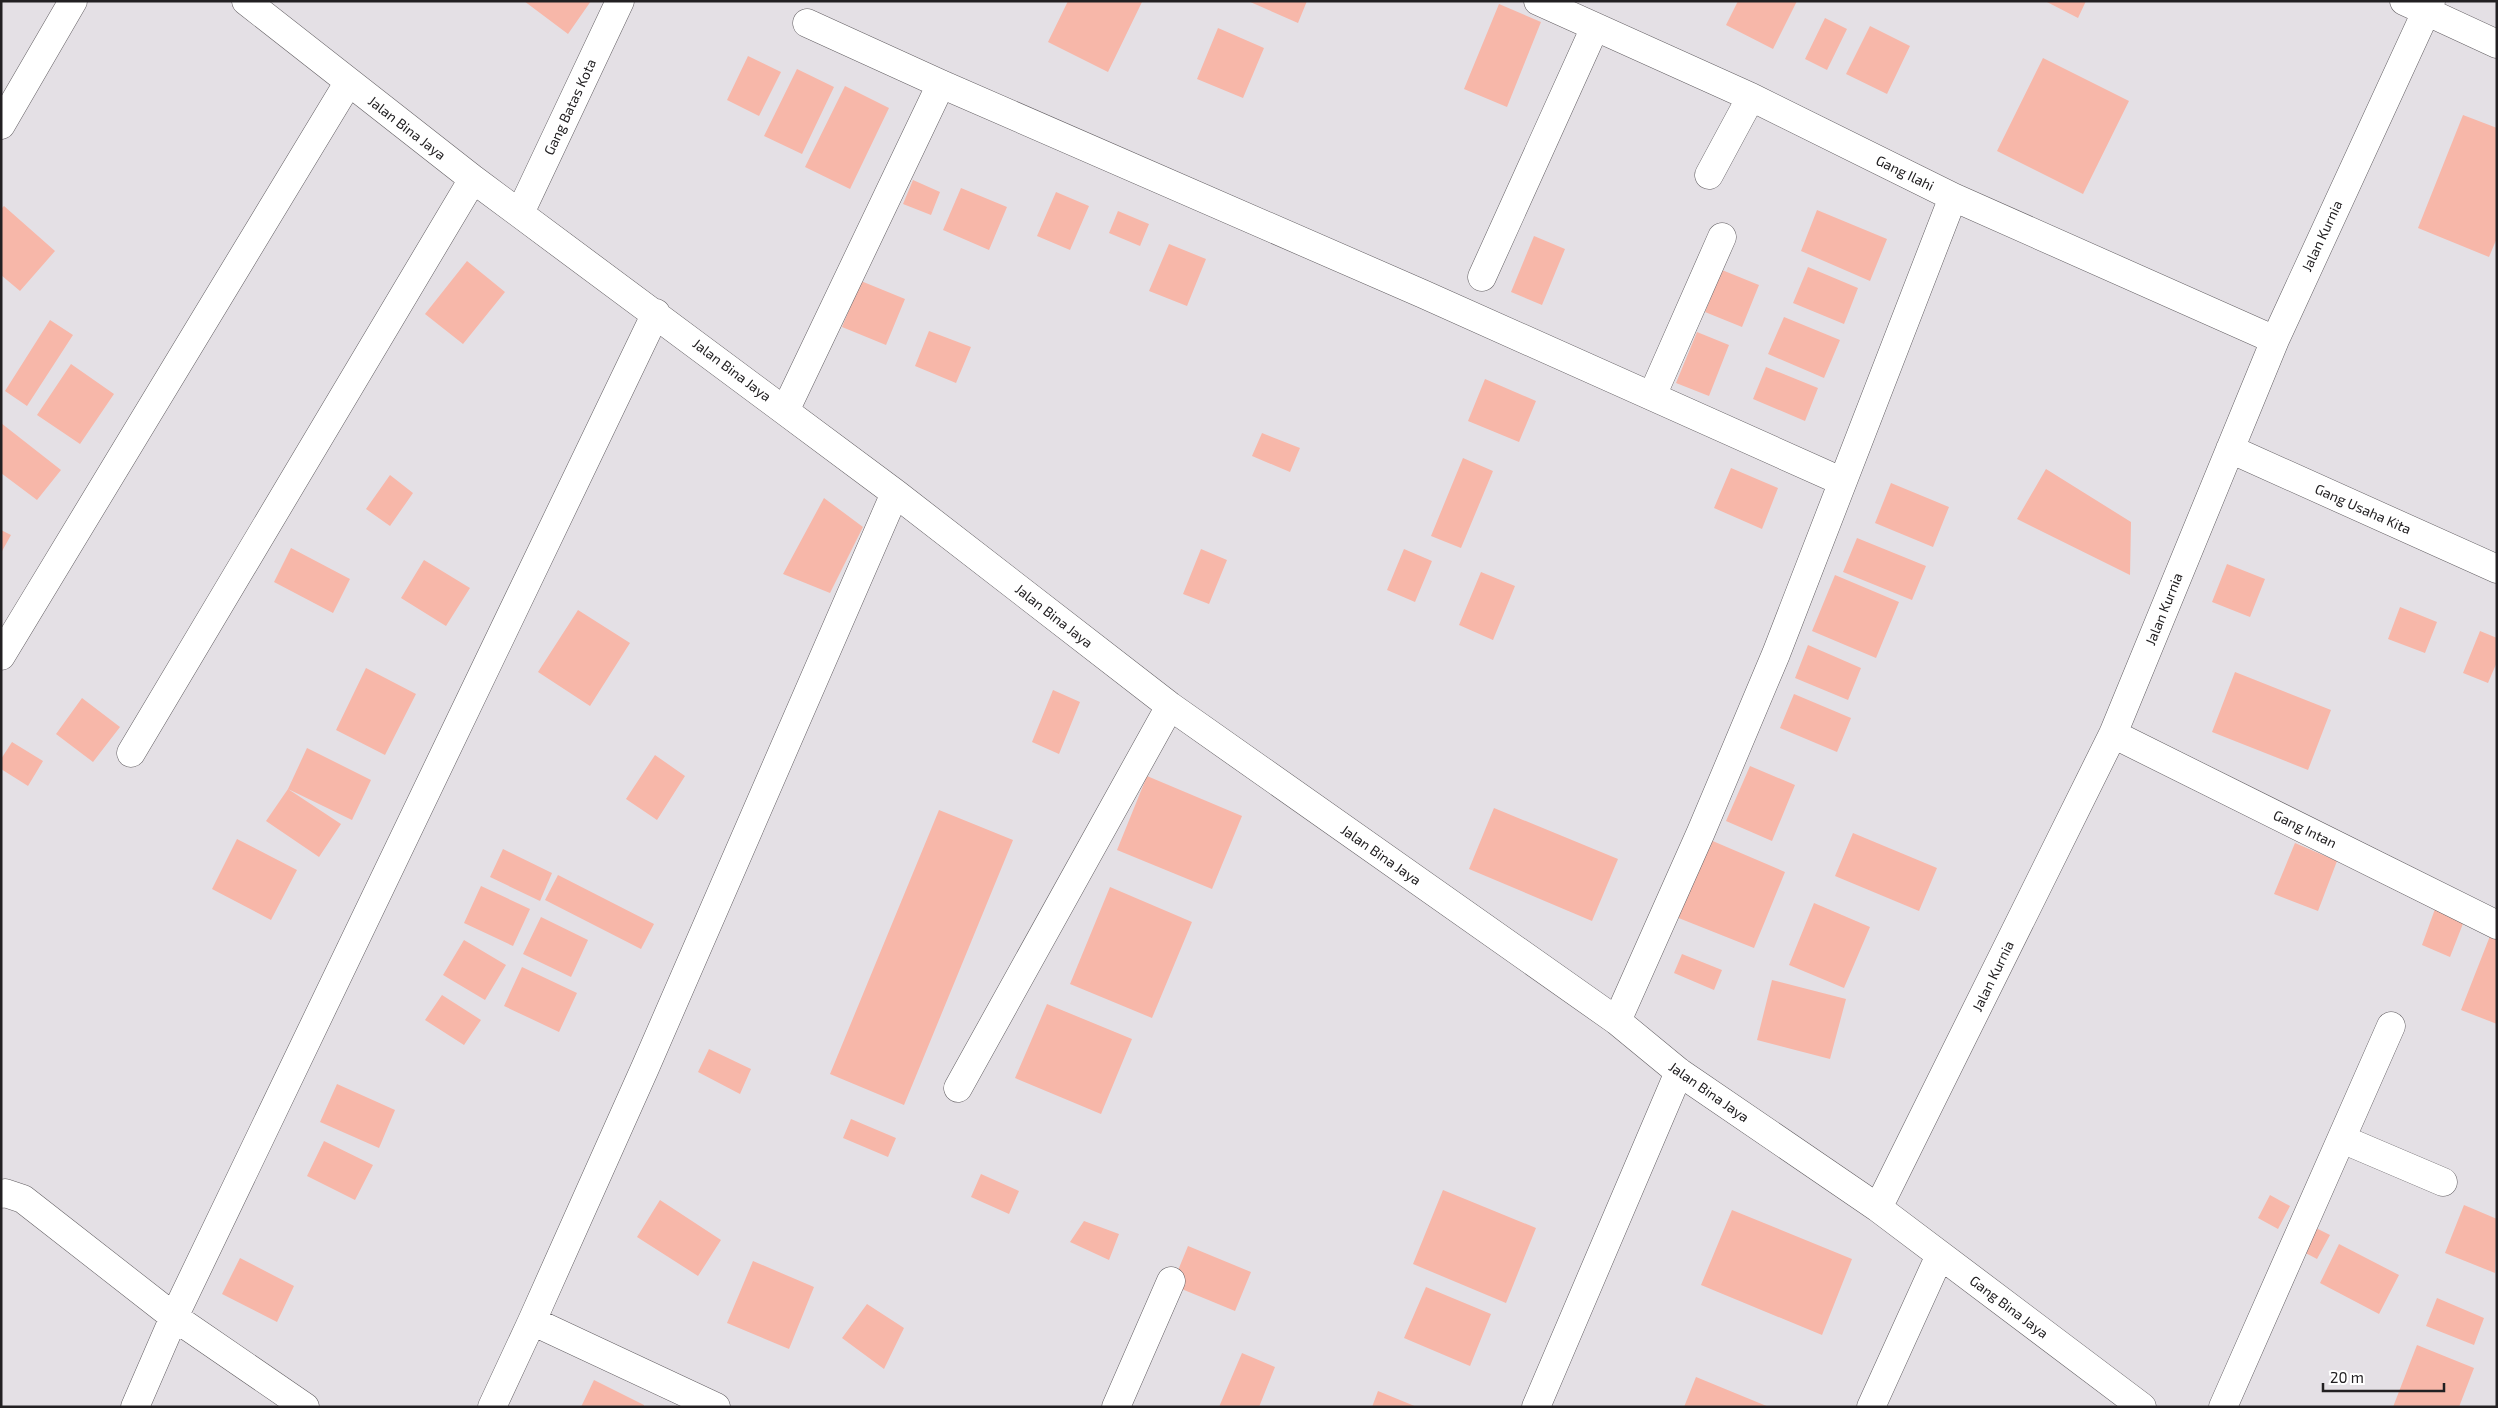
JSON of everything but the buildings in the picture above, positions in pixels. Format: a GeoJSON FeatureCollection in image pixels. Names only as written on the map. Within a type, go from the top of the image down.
{"type":"FeatureCollection","features":[{"type":"Feature","properties":{"kind":"street"},"geometry":{"type":"LineString","coordinates":[[1,126],[73,1]]}},
{"type":"Feature","properties":{"kind":"street","name":"Jalan Bina Jaya"},"geometry":{"type":"LineString","coordinates":[[246,1],[473,179],[656,313],[895,493],[1170,706],[1617,1021],[1679,1072],[1878,1208]]}},
{"type":"Feature","properties":{"kind":"street","name":"Gang Batas Kota"},"geometry":{"type":"LineString","coordinates":[[520,213],[620,1]]}},
{"type":"Feature","properties":{"kind":"street","name":"Gang Ilahi"},"geometry":{"type":"LineString","coordinates":[[1538,1],[1751,97],[1953,197],[2274,340]]}},
{"type":"Feature","properties":{"kind":"street"},"geometry":{"type":"LineString","coordinates":[[2420,5],[2497,44]]}},
{"type":"Feature","properties":{"kind":"street","name":"Jalan Kurnia"},"geometry":{"type":"LineString","coordinates":[[1878,1208],[2113,734],[2274,340],[2420,5]]}},
{"type":"Feature","properties":{"kind":"street"},"geometry":{"type":"LineString","coordinates":[[808,23],[940,84],[1652,396],[1841,481]]}},
{"type":"Feature","properties":{"kind":"street"},"geometry":{"type":"LineString","coordinates":[[1482,277],[1595,27]]}},
{"type":"Feature","properties":{"kind":"street"},"geometry":{"type":"LineString","coordinates":[[1,656],[348,82]]}},
{"type":"Feature","properties":{"kind":"street"},"geometry":{"type":"LineString","coordinates":[[785,411],[940,84]]}},
{"type":"Feature","properties":{"kind":"street"},"geometry":{"type":"LineString","coordinates":[[1709,175],[1751,97]]}},
{"type":"Feature","properties":{"kind":"street"},"geometry":{"type":"LineString","coordinates":[[131,753],[473,179]]}},
{"type":"Feature","properties":{"kind":"street"},"geometry":{"type":"LineString","coordinates":[[1617,1021],[1701,832],[1772,663],[1841,481],[1953,197]]}},
{"type":"Feature","properties":{"kind":"street"},"geometry":{"type":"LineString","coordinates":[[1652,396],[1722,237]]}},
{"type":"Feature","properties":{"kind":"street"},"geometry":{"type":"LineString","coordinates":[[135,1407],[174,1317],[656,313]]}},
{"type":"Feature","properties":{"kind":"street","name":"Gang Usaha Kita"},"geometry":{"type":"LineString","coordinates":[[2230,449],[2497,569]]}},
{"type":"Feature","properties":{"kind":"street"},"geometry":{"type":"LineString","coordinates":[[492,1407],[532,1321],[895,493]]}},
{"type":"Feature","properties":{"kind":"street"},"geometry":{"type":"LineString","coordinates":[[958,1088],[1170,706]]}},
{"type":"Feature","properties":{"kind":"street","name":"Gang Intan"},"geometry":{"type":"LineString","coordinates":[[2113,734],[2497,925]]}},
{"type":"Feature","properties":{"kind":"street"},"geometry":{"type":"LineString","coordinates":[[2223,1407],[2391,1026]]}},
{"type":"Feature","properties":{"kind":"street"},"geometry":{"type":"LineString","coordinates":[[1536,1407],[1679,1072]]}},
{"type":"Feature","properties":{"kind":"street"},"geometry":{"type":"LineString","coordinates":[[2342,1139],[2443,1182]]}},
{"type":"Feature","properties":{"kind":"street"},"geometry":{"type":"LineString","coordinates":[[1,1194],[5,1192],[23,1200],[174,1317],[306,1407]]}},
{"type":"Feature","properties":{"kind":"street","name":"Gang Bina Jaya"},"geometry":{"type":"LineString","coordinates":[[1878,1208],[2142,1407]]}},
{"type":"Feature","properties":{"kind":"street"},"geometry":{"type":"LineString","coordinates":[[1872,1407],[1940,1255]]}},
{"type":"Feature","properties":{"kind":"street"},"geometry":{"type":"LineString","coordinates":[[1116,1407],[1171,1281]]}},
{"type":"Feature","properties":{"kind":"street"},"geometry":{"type":"LineString","coordinates":[[532,1321],[716,1407]]}}]}
